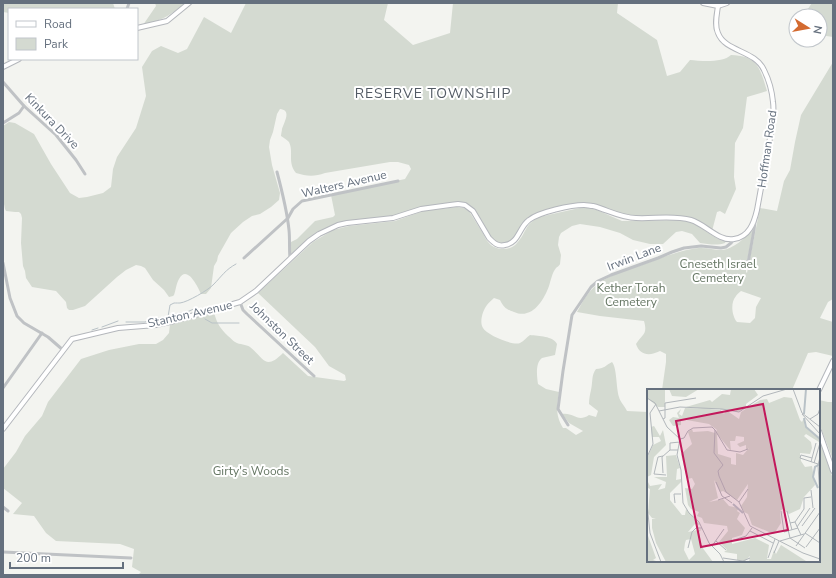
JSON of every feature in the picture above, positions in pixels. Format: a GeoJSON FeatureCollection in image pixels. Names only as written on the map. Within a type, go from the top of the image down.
{"type":"FeatureCollection","features":[{"type":"Feature","properties":{"kind":"street"},"geometry":{"type":"LineString","coordinates":[[138,28],[167,21],[189,3]]}},
{"type":"Feature","properties":{"kind":"street"},"geometry":{"type":"LineString","coordinates":[[703,3],[718,6],[727,3]]}},
{"type":"Feature","properties":{"kind":"street","name":"Hoffman Road"},"geometry":{"type":"LineString","coordinates":[[718,6],[716,25],[717,33],[722,40],[729,45],[759,62],[764,69],[773,103],[772,124],[748,263]]}},
{"type":"Feature","properties":{"kind":"street"},"geometry":{"type":"LineString","coordinates":[[3,67],[17,60]]}},
{"type":"Feature","properties":{"kind":"street","name":"Kinkura Drive"},"geometry":{"type":"LineString","coordinates":[[3,82],[24,106],[56,135],[85,174]]}},
{"type":"Feature","properties":{"kind":"street"},"geometry":{"type":"LineString","coordinates":[[3,123],[18,113],[24,106]]}},
{"type":"Feature","properties":{"kind":"street"},"geometry":{"type":"LineString","coordinates":[[277,172],[287,211],[290,232],[290,258]]}},
{"type":"Feature","properties":{"kind":"street","name":"Walters Avenue"},"geometry":{"type":"LineString","coordinates":[[244,258],[288,218],[292,209],[302,201],[398,181]]}},
{"type":"Feature","properties":{"kind":"street","name":"Stanton Avenue"},"geometry":{"type":"LineString","coordinates":[[3,429],[72,339],[118,328],[170,322],[240,302],[256,291],[308,241],[319,234],[347,223],[393,218],[431,207],[458,204],[465,205],[473,211],[489,238],[497,245],[504,246],[516,240],[525,224],[532,218],[542,213],[583,205],[599,208],[629,218],[679,217],[702,224],[721,237],[734,240]]}},
{"type":"Feature","properties":{"kind":"street"},"geometry":{"type":"LineString","coordinates":[[734,240],[744,235],[755,221]]}},
{"type":"Feature","properties":{"kind":"street","name":"Irwin Lane"},"geometry":{"type":"LineString","coordinates":[[568,425],[558,409],[572,315],[591,288],[598,281],[611,274],[672,252],[684,248],[701,246],[721,248],[726,247],[734,240]]}},
{"type":"Feature","properties":{"kind":"street"},"geometry":{"type":"LineString","coordinates":[[3,263],[10,298],[17,316],[24,323],[48,337],[63,350]]}},
{"type":"Feature","properties":{"kind":"street","name":"Johnston Street"},"geometry":{"type":"LineString","coordinates":[[240,302],[243,310],[314,376]]}},
{"type":"Feature","properties":{"kind":"street"},"geometry":{"type":"LineString","coordinates":[[3,388],[42,333]]}},
{"type":"Feature","properties":{"kind":"street"},"geometry":{"type":"LineString","coordinates":[[819,389],[833,361]]}},
{"type":"Feature","properties":{"kind":"street"},"geometry":{"type":"LineString","coordinates":[[820,434],[833,471]]}},
{"type":"Feature","properties":{"kind":"street"},"geometry":{"type":"LineString","coordinates":[[3,507],[8,511]]}},
{"type":"Feature","properties":{"kind":"street"},"geometry":{"type":"LineString","coordinates":[[3,552],[130,558]]}},
{"type":"Feature","properties":{"kind":"green space"},"geometry":{"type":"Polygon","coordinates":[[[3,3],[113,3],[115,8],[8,8],[8,13],[3,12],[3,3]]]}},
{"type":"Feature","properties":{"kind":"green space"},"geometry":{"type":"Polygon","coordinates":[[[155,3],[185,3],[166,17],[143,25],[156,6],[155,3]]]}},
{"type":"Feature","properties":{"kind":"green space"},"geometry":{"type":"Polygon","coordinates":[[[246,3],[388,3],[384,20],[413,45],[450,33],[453,3],[618,3],[617,13],[657,40],[667,76],[680,72],[690,60],[712,61],[727,58],[731,55],[740,56],[752,61],[760,70],[767,91],[747,97],[743,128],[735,143],[734,177],[736,189],[725,214],[720,211],[717,212],[712,231],[690,220],[636,218],[591,206],[568,207],[532,218],[516,239],[504,246],[493,242],[473,211],[465,205],[431,207],[393,218],[347,223],[319,234],[290,258],[289,243],[297,239],[315,221],[333,217],[335,215],[331,195],[405,179],[411,169],[409,165],[398,162],[390,162],[314,176],[296,173],[293,169],[291,161],[289,142],[281,136],[286,112],[280,109],[277,114],[269,147],[272,165],[280,193],[279,200],[260,214],[252,216],[243,222],[231,233],[218,256],[214,266],[211,288],[206,294],[201,294],[192,278],[185,274],[179,279],[174,295],[169,297],[153,280],[145,268],[136,265],[117,277],[85,306],[73,310],[69,310],[67,308],[66,302],[56,291],[32,287],[26,278],[23,266],[21,214],[19,212],[6,211],[3,199],[3,126],[9,122],[15,123],[34,134],[70,193],[79,198],[103,193],[111,187],[113,169],[117,157],[136,128],[146,96],[142,67],[152,51],[161,46],[178,53],[187,49],[204,17],[231,33],[246,3]]]}},
{"type":"Feature","properties":{"kind":"green space"},"geometry":{"type":"Polygon","coordinates":[[[812,3],[833,3],[833,37],[828,36],[828,8],[809,8],[812,3]]]}},
{"type":"Feature","properties":{"kind":"green space"},"geometry":{"type":"Polygon","coordinates":[[[833,62],[833,299],[828,302],[820,318],[833,322],[833,356],[816,352],[808,353],[792,389],[662,389],[666,354],[660,351],[653,354],[643,353],[636,344],[645,332],[644,321],[577,312],[589,292],[609,277],[686,250],[700,248],[722,250],[731,248],[753,230],[746,267],[747,273],[760,208],[777,211],[784,181],[790,170],[801,115],[833,62]],[[741,291],[737,294],[732,306],[737,322],[750,323],[755,318],[756,307],[761,298],[741,291]]]}},
{"type":"Feature","properties":{"kind":"green space","name":"Girty's Woods"},"geometry":{"type":"Polygon","coordinates":[[[457,207],[464,208],[469,211],[492,246],[499,249],[507,249],[514,246],[528,226],[539,217],[584,207],[597,210],[622,221],[683,220],[694,223],[720,240],[726,241],[725,243],[719,244],[700,243],[692,234],[682,231],[676,232],[663,244],[650,244],[633,240],[620,233],[600,227],[580,224],[572,226],[561,233],[559,237],[558,245],[561,255],[560,264],[553,274],[544,297],[536,307],[532,311],[520,314],[507,309],[500,300],[494,298],[484,310],[481,319],[482,325],[485,331],[489,334],[512,343],[520,343],[530,335],[545,337],[555,341],[557,344],[555,355],[542,358],[538,363],[538,384],[546,389],[559,392],[557,410],[560,423],[563,428],[566,428],[576,435],[583,431],[569,423],[562,414],[570,414],[578,418],[589,415],[596,417],[598,411],[589,404],[593,374],[596,369],[603,368],[612,362],[615,369],[618,393],[627,411],[647,412],[647,562],[820,562],[820,441],[833,479],[833,575],[138,575],[141,572],[132,567],[134,549],[120,544],[56,541],[46,533],[34,516],[13,514],[22,503],[3,488],[3,469],[16,452],[25,436],[42,416],[48,402],[81,359],[109,350],[139,344],[156,344],[163,340],[169,333],[170,324],[214,312],[219,326],[228,336],[239,344],[250,347],[265,361],[272,361],[283,353],[308,376],[344,381],[346,380],[345,375],[329,366],[315,347],[258,293],[313,242],[333,230],[349,226],[395,221],[423,211],[457,207]]]}},
{"type":"Feature","properties":{"kind":"green space"},"geometry":{"type":"Polygon","coordinates":[[[820,400],[833,402],[833,460],[820,426],[820,400]]]}},
{"type":"Feature","properties":{"kind":"waterway"},"geometry":{"type":"LineString","coordinates":[[168,317],[170,305],[184,302],[202,293],[236,264]]}},
{"type":"Feature","properties":{"kind":"waterway"},"geometry":{"type":"LineString","coordinates":[[156,318],[168,317],[196,308]]}},
{"type":"Feature","properties":{"kind":"waterway"},"geometry":{"type":"LineString","coordinates":[[205,319],[212,323],[239,323]]}},
{"type":"Feature","properties":{"kind":"waterway"},"geometry":{"type":"LineString","coordinates":[[126,322],[145,322],[150,320]]}},
{"type":"Feature","properties":{"kind":"waterway"},"geometry":{"type":"LineString","coordinates":[[102,327],[118,321]]}},
{"type":"Feature","properties":{"kind":"waterway"},"geometry":{"type":"LineString","coordinates":[[92,330],[98,328]]}},
{"type":"Feature","properties":{"kind":"district","name":"RESERVE TOWNSHIP"},"geometry":{"type":"Point","coordinates":[433,93]}},
{"type":"Feature","properties":{"kind":"park label","name":"Cneseth Israel Cemetery"},"geometry":{"type":"Point","coordinates":[718,271]}},
{"type":"Feature","properties":{"kind":"park label","name":"Kether Torah Cemetery"},"geometry":{"type":"Point","coordinates":[631,295]}}]}
